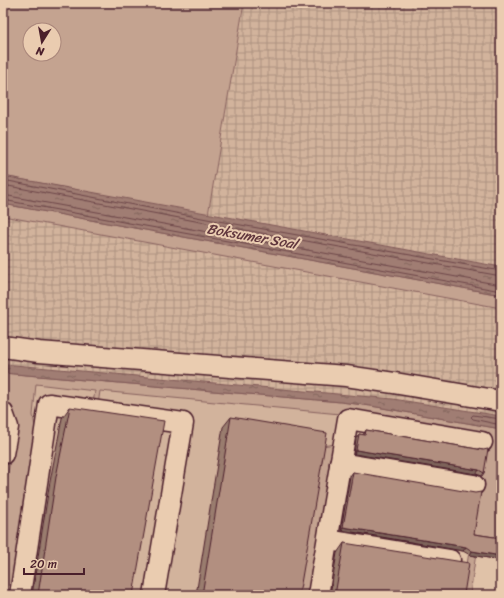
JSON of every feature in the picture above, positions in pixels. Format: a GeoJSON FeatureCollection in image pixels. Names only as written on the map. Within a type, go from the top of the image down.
{"type":"FeatureCollection","features":[{"type":"Feature","properties":{"kind":"lane"},"geometry":{"type":"LineString","coordinates":[[3,347],[47,352],[346,376],[501,401]]}},
{"type":"Feature","properties":{"kind":"lane"},"geometry":{"type":"LineString","coordinates":[[20,595],[49,404],[183,423],[154,595]]}},
{"type":"Feature","properties":{"kind":"lane"},"geometry":{"type":"LineString","coordinates":[[3,413],[8,427],[3,454]]}},
{"type":"Feature","properties":{"kind":"lane"},"geometry":{"type":"LineString","coordinates":[[318,595],[348,419],[482,442]]}},
{"type":"Feature","properties":{"kind":"lane"},"geometry":{"type":"LineString","coordinates":[[340,463],[474,485]]}},
{"type":"Feature","properties":{"kind":"lane"},"geometry":{"type":"LineString","coordinates":[[328,540],[461,562]]}},
{"type":"Feature","properties":{"kind":"shaded area"},"geometry":{"type":"Polygon","coordinates":[[[3,3],[244,3],[208,215],[3,176],[3,3]]]}},
{"type":"Feature","properties":{"kind":"shaded area"},"geometry":{"type":"Polygon","coordinates":[[[244,3],[501,3],[501,267],[208,215],[244,3]]]}},
{"type":"Feature","properties":{"kind":"shaded area"},"geometry":{"type":"Polygon","coordinates":[[[3,204],[501,295],[501,416],[393,399],[3,364],[3,204]]]}},
{"type":"Feature","properties":{"kind":"shaded area"},"geometry":{"type":"Polygon","coordinates":[[[3,204],[501,295],[501,308],[3,216],[3,204]]]}},
{"type":"Feature","properties":{"kind":"shaded area"},"geometry":{"type":"Polygon","coordinates":[[[3,373],[341,402],[310,595],[3,595],[3,373]]]}},
{"type":"Feature","properties":{"kind":"shaded area"},"geometry":{"type":"Polygon","coordinates":[[[3,373],[341,402],[501,429],[501,543],[478,539],[470,595],[462,595],[488,435],[341,410],[340,414],[100,391],[98,405],[93,403],[95,391],[36,384],[33,415],[36,433],[10,595],[3,595],[3,501],[17,421],[13,410],[3,399],[3,373]]]}},
{"type":"Feature","properties":{"kind":"shaded area"},"geometry":{"type":"Polygon","coordinates":[[[336,444],[310,595],[296,595],[321,446],[336,444]]]}},
{"type":"Feature","properties":{"kind":"water","name":"Boksumer Soal"},"geometry":{"type":"Polygon","coordinates":[[[3,176],[501,267],[501,295],[3,204],[3,176]]]}},
{"type":"Feature","properties":{"kind":"water"},"geometry":{"type":"Polygon","coordinates":[[[3,364],[393,399],[501,416],[501,429],[341,402],[3,373],[3,364]]]}},
{"type":"Feature","properties":{"kind":"building"},"geometry":{"type":"Polygon","coordinates":[[[70,407],[164,421],[133,595],[38,595],[56,477],[70,407]]]}},
{"type":"Feature","properties":{"kind":"building"},"geometry":{"type":"Polygon","coordinates":[[[231,417],[327,433],[299,595],[202,595],[231,417]]]}},
{"type":"Feature","properties":{"kind":"building"},"geometry":{"type":"Polygon","coordinates":[[[366,430],[483,450],[488,449],[484,473],[479,470],[356,450],[359,434],[365,435],[366,430]]]}},
{"type":"Feature","properties":{"kind":"building"},"geometry":{"type":"Polygon","coordinates":[[[353,472],[475,493],[481,492],[474,534],[501,538],[501,556],[472,551],[466,547],[343,527],[353,472]]]}},
{"type":"Feature","properties":{"kind":"building"},"geometry":{"type":"Polygon","coordinates":[[[344,543],[469,563],[464,594],[456,592],[455,595],[335,595],[344,543]]]}}]}
